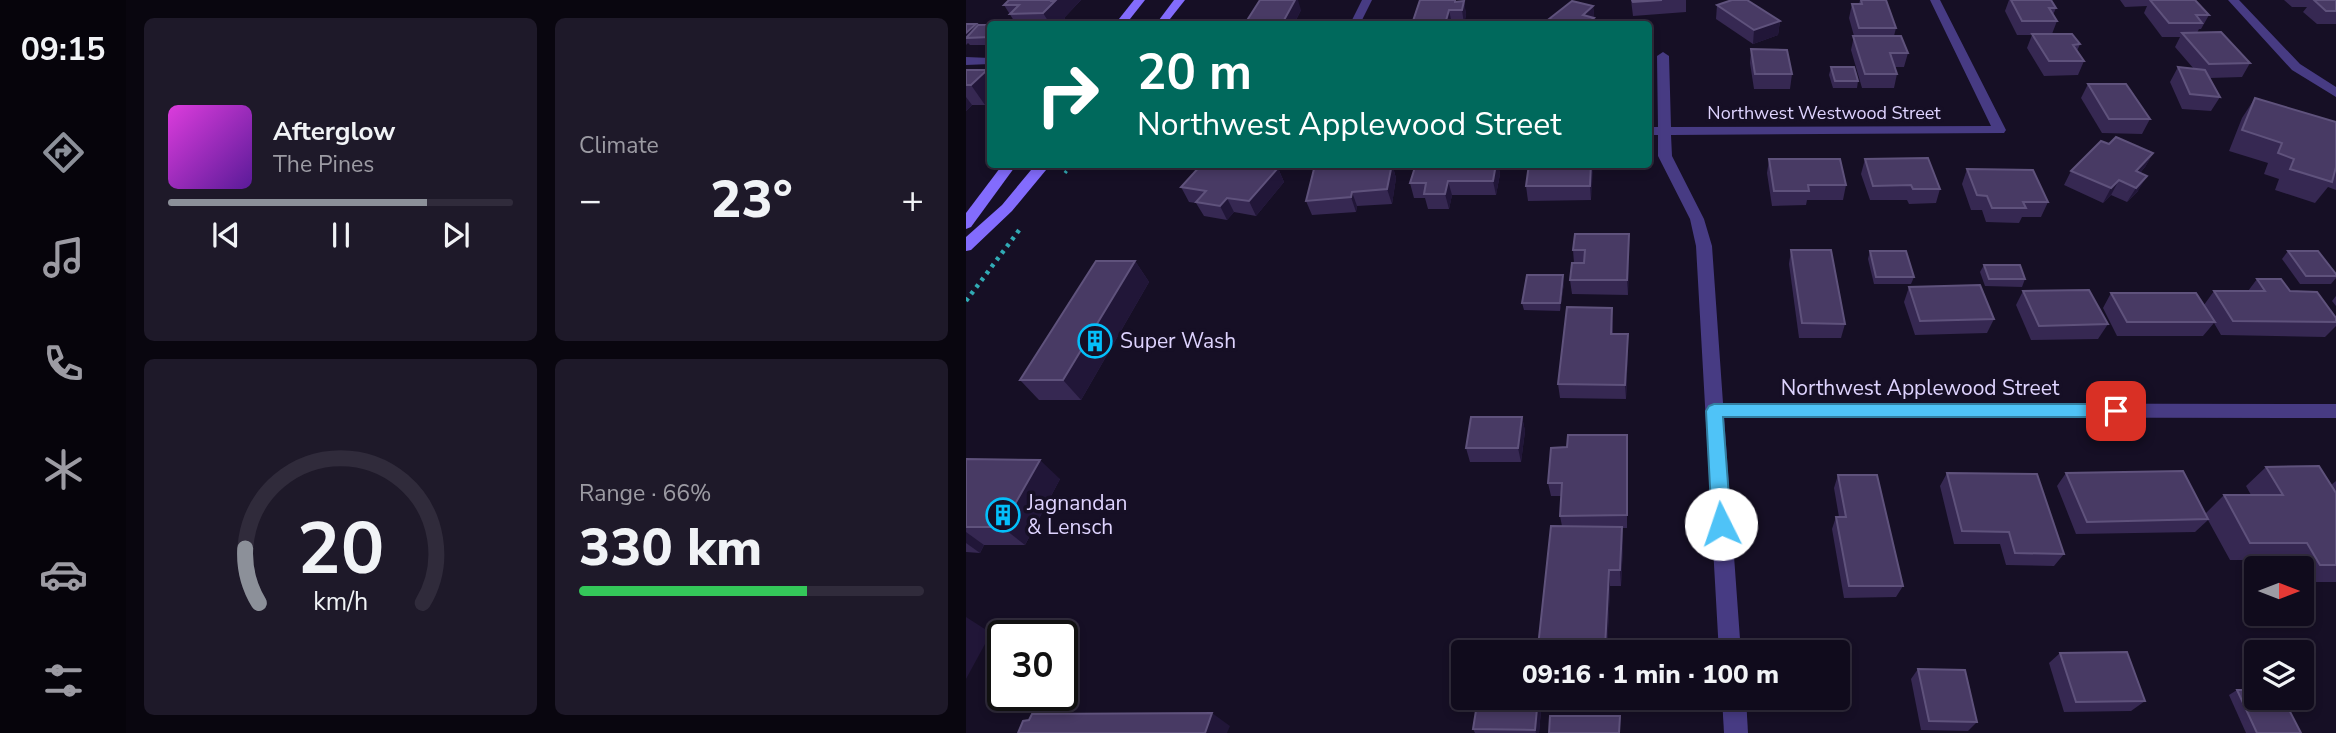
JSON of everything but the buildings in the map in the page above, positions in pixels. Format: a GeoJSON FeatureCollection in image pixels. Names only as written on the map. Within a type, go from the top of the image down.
{"type":"FeatureCollection","features":[{"type":"Feature","properties":{"kind":"main road"},"geometry":{"type":"LineString","coordinates":[[1122,21],[1140,0]]}},
{"type":"Feature","properties":{"kind":"main road"},"geometry":{"type":"LineString","coordinates":[[1163,21],[1180,0]]}},
{"type":"Feature","properties":{"kind":"main road"},"geometry":{"type":"LineString","coordinates":[[966,224],[1007,168]]}},
{"type":"Feature","properties":{"kind":"main road"},"geometry":{"type":"LineString","coordinates":[[966,246],[1007,208],[1041,168]]}},
{"type":"Feature","properties":{"kind":"street"},"geometry":{"type":"LineString","coordinates":[[1356,21],[1367,0]]}},
{"type":"Feature","properties":{"kind":"street","name":"Northwest Westwood Street"},"geometry":{"type":"LineString","coordinates":[[1656,131],[1999,130],[1935,0]]}},
{"type":"Feature","properties":{"kind":"street"},"geometry":{"type":"LineString","coordinates":[[2232,0],[2296,67],[2336,93]]}},
{"type":"Feature","properties":{"kind":"street"},"geometry":{"type":"LineString","coordinates":[[1663,56],[1656,131],[1671,172],[1702,230],[1729,640]]}},
{"type":"Feature","properties":{"kind":"street"},"geometry":{"type":"LineString","coordinates":[[966,61],[987,61]]}},
{"type":"Feature","properties":{"kind":"street","name":"Northwest Applewood Street"},"geometry":{"type":"LineString","coordinates":[[1714,411],[2336,411]]}},
{"type":"Feature","properties":{"kind":"street"},"geometry":{"type":"LineString","coordinates":[[1735,710],[1736,733]]}},
{"type":"Feature","properties":{"kind":"path"},"geometry":{"type":"LineString","coordinates":[[1064,175],[1069,168]]}},
{"type":"Feature","properties":{"kind":"path"},"geometry":{"type":"LineString","coordinates":[[966,301],[1023,225]]}},
{"type":"Feature","properties":{"kind":"place","name":"Super Wash"},"geometry":{"type":"Point","coordinates":[1095,341]}},
{"type":"Feature","properties":{"kind":"place","name":"Jagnandan & Lensch"},"geometry":{"type":"Point","coordinates":[1003,515]}},
{"type":"Feature","properties":{"kind":"route"},"geometry":{"type":"LineString","coordinates":[[1721,524],[1714,411],[2116,411]]}}]}
